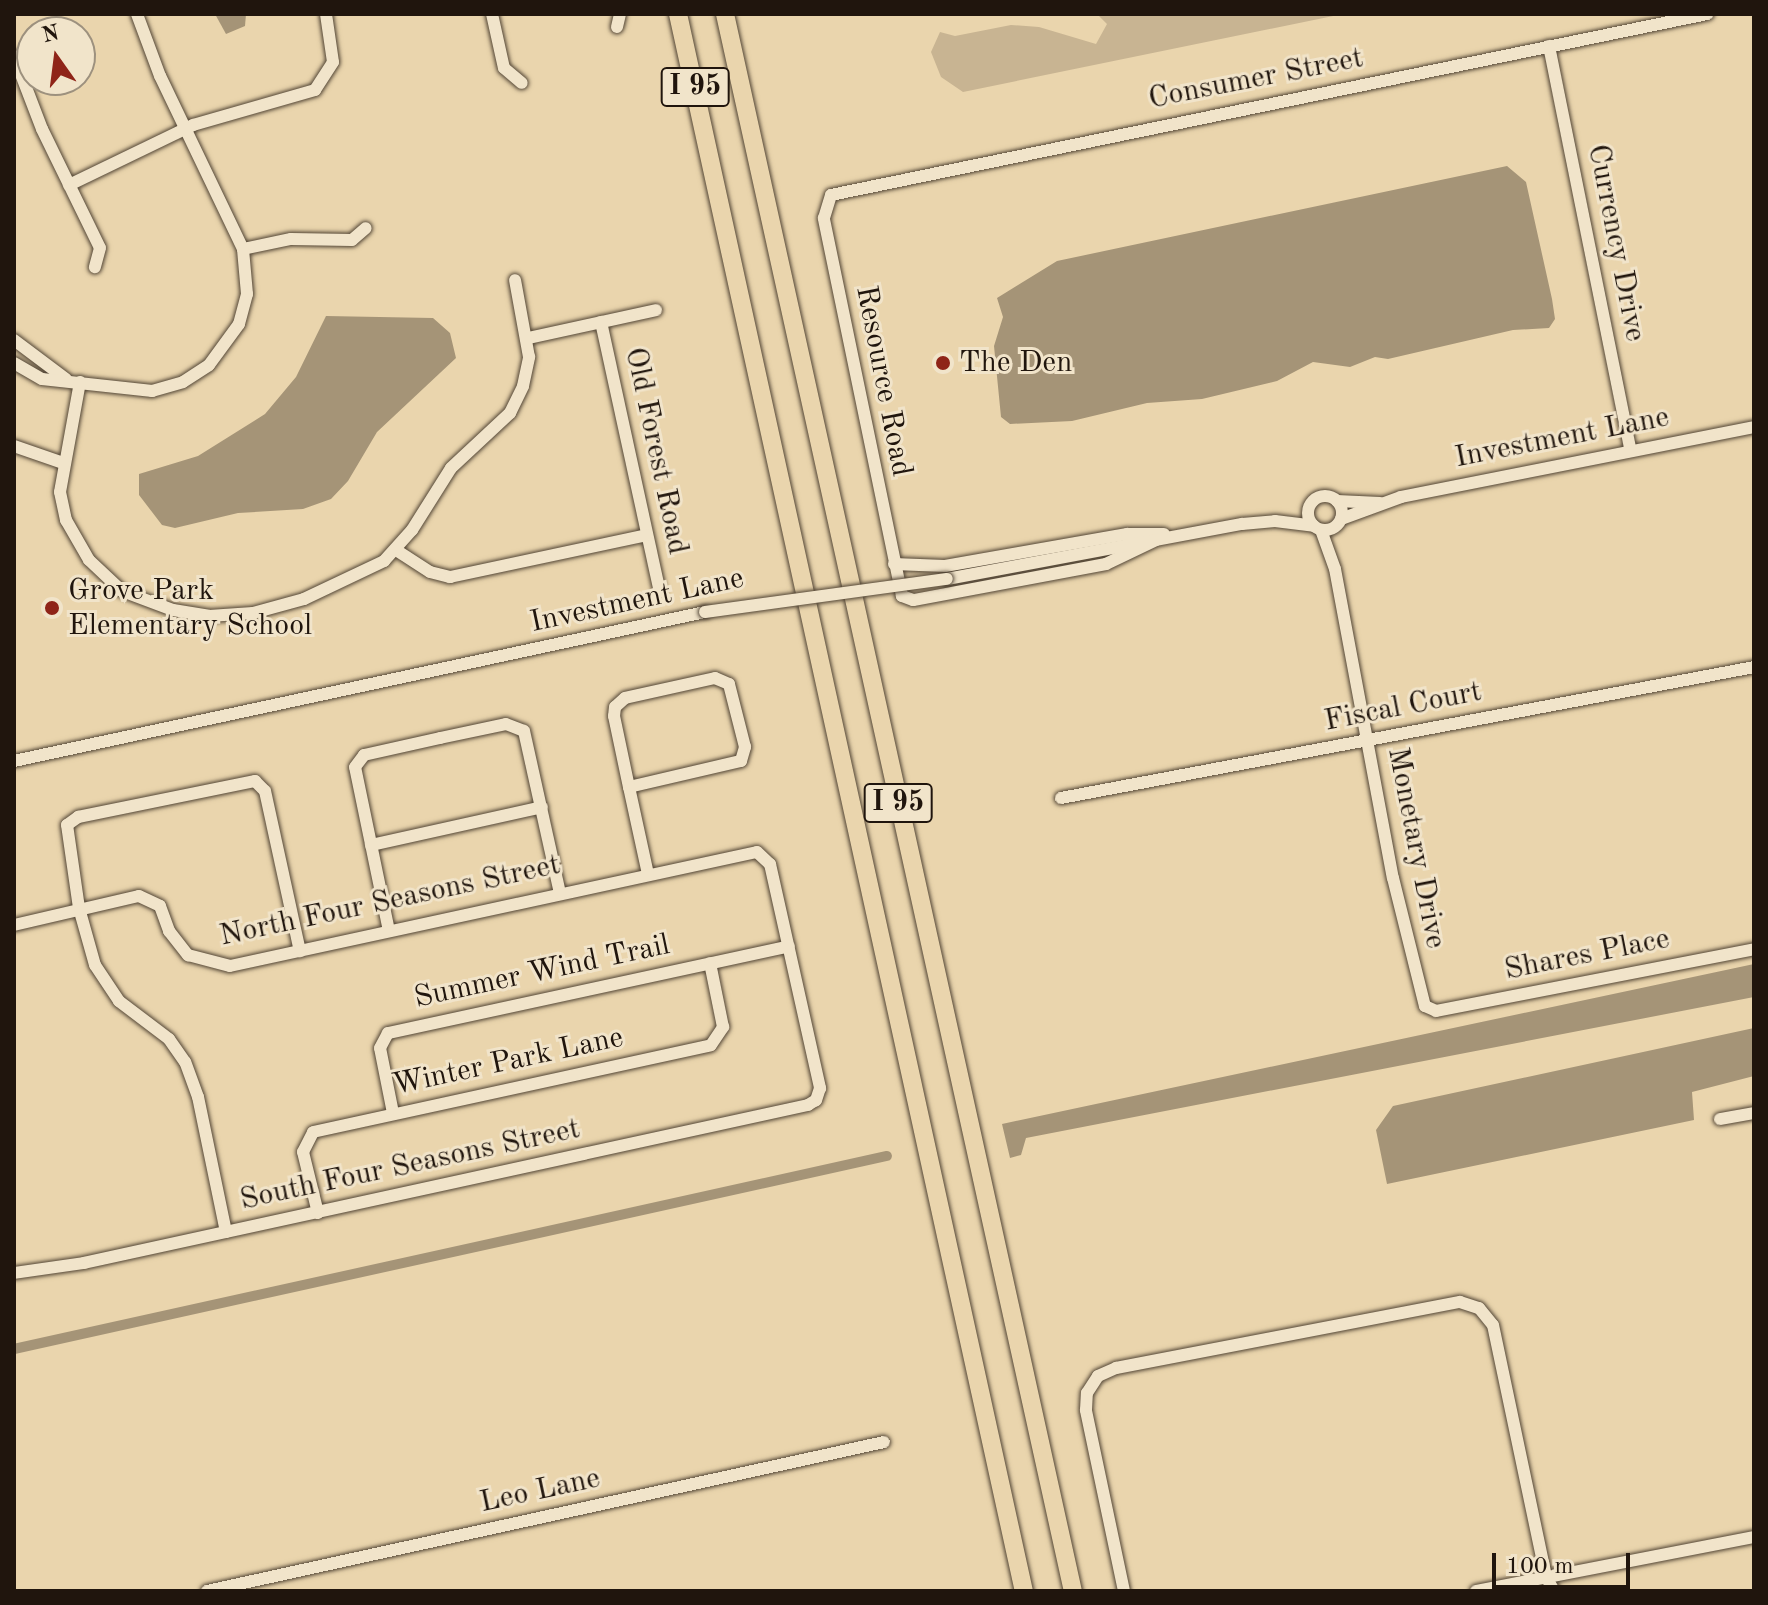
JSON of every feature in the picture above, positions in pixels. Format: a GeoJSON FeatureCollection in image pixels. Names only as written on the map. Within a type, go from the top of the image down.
{"type":"FeatureCollection","features":[{"type":"Feature","properties":{"kind":"highway","name":"I 95"},"geometry":{"type":"LineString","coordinates":[[678,14],[1024,1591]]}},
{"type":"Feature","properties":{"kind":"highway","name":"I 95"},"geometry":{"type":"LineString","coordinates":[[725,14],[1073,1591]]}},
{"type":"Feature","properties":{"kind":"street"},"geometry":{"type":"LineString","coordinates":[[14,363],[42,379],[66,379],[152,391],[183,382],[209,365],[229,342],[244,309],[248,278],[243,249],[137,14]]}},
{"type":"Feature","properties":{"kind":"street"},"geometry":{"type":"LineString","coordinates":[[69,185],[186,128],[321,86],[333,62],[326,14]]}},
{"type":"Feature","properties":{"kind":"street"},"geometry":{"type":"LineString","coordinates":[[492,14],[504,68],[522,83]]}},
{"type":"Feature","properties":{"kind":"street","name":"Consumer Street"},"geometry":{"type":"LineString","coordinates":[[823,207],[831,195],[844,189],[1707,14]]}},
{"type":"Feature","properties":{"kind":"street","name":"Currency Drive"},"geometry":{"type":"LineString","coordinates":[[1549,46],[1631,451]]}},
{"type":"Feature","properties":{"kind":"street"},"geometry":{"type":"LineString","coordinates":[[14,56],[69,185],[100,248],[95,267]]}},
{"type":"Feature","properties":{"kind":"street","name":"Resource Road"},"geometry":{"type":"LineString","coordinates":[[823,207],[902,596],[913,600],[1106,564],[1156,540]]}},
{"type":"Feature","properties":{"kind":"street"},"geometry":{"type":"LineString","coordinates":[[243,249],[307,238],[352,240],[366,228]]}},
{"type":"Feature","properties":{"kind":"street"},"geometry":{"type":"LineString","coordinates":[[80,382],[63,463],[62,506],[89,560],[122,591],[173,610],[224,616],[288,604],[355,578],[396,550],[443,478],[510,413],[527,372],[528,338],[515,280]]}},
{"type":"Feature","properties":{"kind":"street"},"geometry":{"type":"LineString","coordinates":[[528,338],[656,310]]}},
{"type":"Feature","properties":{"kind":"street","name":"Old Forest Road"},"geometry":{"type":"LineString","coordinates":[[601,322],[660,592]]}},
{"type":"Feature","properties":{"kind":"street"},"geometry":{"type":"LineString","coordinates":[[14,340],[66,379]]}},
{"type":"Feature","properties":{"kind":"street","name":"Investment Lane"},"geometry":{"type":"LineString","coordinates":[[1275,521],[1317,528],[1339,522],[1380,503],[1754,427]]}},
{"type":"Feature","properties":{"kind":"street"},"geometry":{"type":"LineString","coordinates":[[14,446],[63,463]]}},
{"type":"Feature","properties":{"kind":"street","name":"Investment Lane"},"geometry":{"type":"LineString","coordinates":[[14,761],[705,612],[947,579],[1275,521],[1309,506],[1321,496],[1337,501],[1380,503]]}},
{"type":"Feature","properties":{"kind":"street"},"geometry":{"type":"LineString","coordinates":[[1337,501],[1339,522]]}},
{"type":"Feature","properties":{"kind":"street","name":"Monetary Drive"},"geometry":{"type":"LineString","coordinates":[[1309,506],[1329,551],[1418,996],[1430,1009]]}},
{"type":"Feature","properties":{"kind":"street","name":"Monetary Drive"},"geometry":{"type":"LineString","coordinates":[[1329,551],[1339,522]]}},
{"type":"Feature","properties":{"kind":"street"},"geometry":{"type":"LineString","coordinates":[[894,564],[945,566],[1127,534],[1188,534]]}},
{"type":"Feature","properties":{"kind":"street"},"geometry":{"type":"LineString","coordinates":[[396,550],[430,572],[450,577],[647,535]]}},
{"type":"Feature","properties":{"kind":"street","name":"Fiscal Court"},"geometry":{"type":"LineString","coordinates":[[1061,798],[1754,667]]}},
{"type":"Feature","properties":{"kind":"street"},"geometry":{"type":"LineString","coordinates":[[629,787],[741,761],[745,747],[729,684],[715,678],[619,701],[614,716],[629,787],[648,874]]}},
{"type":"Feature","properties":{"kind":"street"},"geometry":{"type":"LineString","coordinates":[[389,931],[355,773],[358,759],[440,738],[506,724],[519,727],[542,807],[560,893]]}},
{"type":"Feature","properties":{"kind":"street"},"geometry":{"type":"LineString","coordinates":[[226,1232],[198,1097],[185,1062],[169,1039],[110,990],[95,965],[79,908],[65,836],[72,820],[247,780],[265,791],[300,951]]}},
{"type":"Feature","properties":{"kind":"street"},"geometry":{"type":"LineString","coordinates":[[371,845],[542,807]]}},
{"type":"Feature","properties":{"kind":"street","name":"North Four Seasons Street"},"geometry":{"type":"LineString","coordinates":[[14,925],[79,908],[150,898],[160,906],[169,931],[188,955],[208,964],[230,966],[648,874],[763,854],[789,946]]}},
{"type":"Feature","properties":{"kind":"street","name":"Summer Wind Trail"},"geometry":{"type":"LineString","coordinates":[[393,1113],[380,1048],[388,1033],[789,946]]}},
{"type":"Feature","properties":{"kind":"street","name":"South Four Seasons Street"},"geometry":{"type":"LineString","coordinates":[[14,1273],[318,1213],[816,1100],[820,1088],[789,946]]}},
{"type":"Feature","properties":{"kind":"street","name":"Shares Place"},"geometry":{"type":"LineString","coordinates":[[1430,1009],[1754,949]]}},
{"type":"Feature","properties":{"kind":"street","name":"Winter Park Lane"},"geometry":{"type":"LineString","coordinates":[[318,1213],[303,1152],[308,1136],[319,1129],[711,1045],[723,1027],[710,963]]}},
{"type":"Feature","properties":{"kind":"street"},"geometry":{"type":"LineString","coordinates":[[1720,1119],[1754,1113]]}},
{"type":"Feature","properties":{"kind":"street"},"geometry":{"type":"LineString","coordinates":[[1124,1591],[1085,1403],[1093,1381],[1116,1368],[1453,1302],[1479,1308],[1495,1332],[1546,1577],[1554,1591]]}},
{"type":"Feature","properties":{"kind":"street","name":"Leo Lane"},"geometry":{"type":"LineString","coordinates":[[207,1591],[884,1442]]}},
{"type":"Feature","properties":{"kind":"street"},"geometry":{"type":"LineString","coordinates":[[1476,1591],[1754,1537]]}},
{"type":"Feature","properties":{"kind":"street"},"geometry":{"type":"LineString","coordinates":[[1542,1591],[1546,1577]]}},
{"type":"Feature","properties":{"kind":"shaded area"},"geometry":{"type":"Polygon","coordinates":[[[215,14],[246,14],[245,26],[226,34],[215,14]]]}},
{"type":"Feature","properties":{"kind":"shaded area"},"geometry":{"type":"Polygon","coordinates":[[[1097,14],[1343,14],[963,92],[941,77],[931,52],[940,32],[955,36],[1011,25],[1039,27],[1096,44],[1107,24],[1097,14]]]}},
{"type":"Feature","properties":{"kind":"shaded area"},"geometry":{"type":"Polygon","coordinates":[[[1507,166],[1526,182],[1552,299],[1555,319],[1549,328],[1513,330],[1388,359],[1375,357],[1350,367],[1313,362],[1277,381],[1202,399],[1147,403],[1072,421],[1010,424],[1001,417],[994,346],[1003,317],[997,298],[1057,261],[1507,166]]]}},
{"type":"Feature","properties":{"kind":"shaded area"},"geometry":{"type":"Polygon","coordinates":[[[326,316],[433,318],[450,333],[456,358],[377,432],[348,481],[331,499],[303,509],[238,513],[175,528],[162,525],[139,495],[139,474],[198,456],[265,414],[296,377],[326,316]]]}},
{"type":"Feature","properties":{"kind":"shaded area"},"geometry":{"type":"Polygon","coordinates":[[[1754,964],[1754,997],[1026,1138],[1021,1155],[1010,1158],[1002,1124],[1754,964]]]}},
{"type":"Feature","properties":{"kind":"shaded area"},"geometry":{"type":"Polygon","coordinates":[[[1754,1028],[1754,1076],[1692,1092],[1694,1120],[1387,1184],[1376,1130],[1393,1106],[1754,1028]]]}},
{"type":"Feature","properties":{"kind":"waterway"},"geometry":{"type":"LineString","coordinates":[[14,1349],[887,1156]]}},
{"type":"Feature","properties":{"kind":"place","name":"The Den"},"geometry":{"type":"Point","coordinates":[943,363]}},
{"type":"Feature","properties":{"kind":"place","name":"Grove Park Elementary School"},"geometry":{"type":"Point","coordinates":[52,608]}}]}
